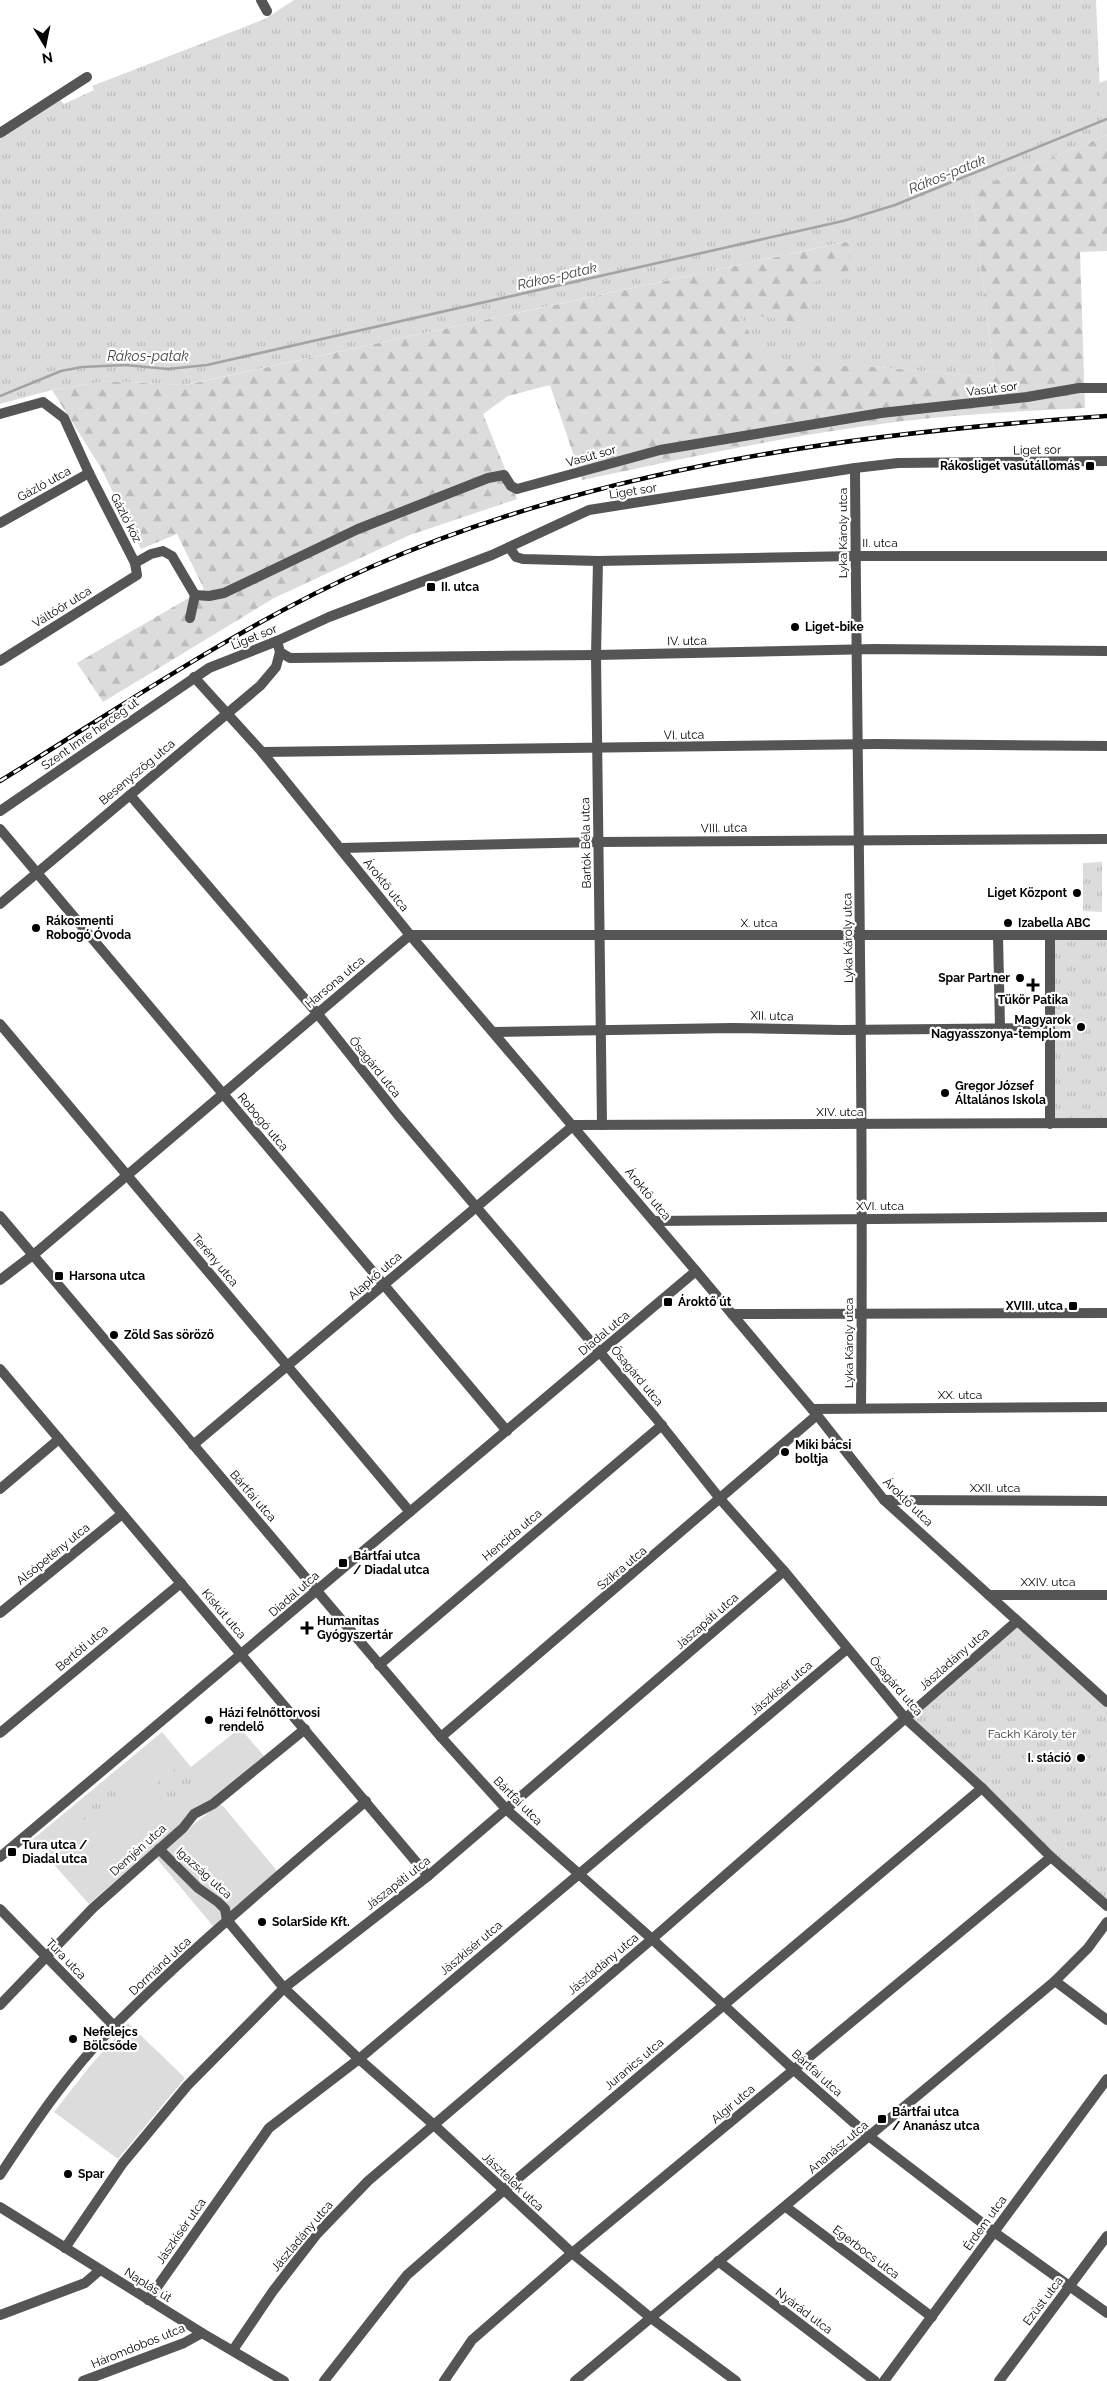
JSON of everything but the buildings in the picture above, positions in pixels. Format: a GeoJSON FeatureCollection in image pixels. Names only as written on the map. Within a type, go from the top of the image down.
{"type":"FeatureCollection","features":[{"type":"Feature","properties":{"kind":"street"},"geometry":{"type":"LineString","coordinates":[[261,0],[267,11]]}},
{"type":"Feature","properties":{"kind":"street"},"geometry":{"type":"LineString","coordinates":[[0,133],[87,77]]}},
{"type":"Feature","properties":{"kind":"street","name":"Vasút sor"},"geometry":{"type":"LineString","coordinates":[[195,595],[209,596],[224,592],[358,529],[488,478],[504,475],[511,486],[517,490],[660,450],[881,413],[1027,397],[1079,388],[1107,388]]}},
{"type":"Feature","properties":{"kind":"street","name":"Gázló utca"},"geometry":{"type":"LineString","coordinates":[[0,414],[44,402],[64,418],[89,473],[0,523]]}},
{"type":"Feature","properties":{"kind":"street","name":"Liget sor"},"geometry":{"type":"LineString","coordinates":[[194,677],[209,668],[277,641],[329,617],[509,547],[589,510],[855,468],[898,463],[1107,461]]}},
{"type":"Feature","properties":{"kind":"street","name":"Lyka Károly utca"},"geometry":{"type":"LineString","coordinates":[[855,468],[857,839],[862,1029],[861,1408]]}},
{"type":"Feature","properties":{"kind":"street","name":"Gázló köz"},"geometry":{"type":"LineString","coordinates":[[89,473],[135,563],[137,575]]}},
{"type":"Feature","properties":{"kind":"street","name":"II. utca"},"geometry":{"type":"LineString","coordinates":[[509,547],[516,557],[523,559],[598,561],[856,556],[1107,556]]}},
{"type":"Feature","properties":{"kind":"street"},"geometry":{"type":"LineString","coordinates":[[135,563],[151,554],[163,551],[172,556],[195,595],[190,618]]}},
{"type":"Feature","properties":{"kind":"street","name":"Bartók Béla utca"},"geometry":{"type":"LineString","coordinates":[[598,561],[596,655],[602,1125]]}},
{"type":"Feature","properties":{"kind":"street","name":"Váltóőr utca"},"geometry":{"type":"LineString","coordinates":[[1,659],[137,575]]}},
{"type":"Feature","properties":{"kind":"street"},"geometry":{"type":"LineString","coordinates":[[277,641],[280,652]]}},
{"type":"Feature","properties":{"kind":"street","name":"IV. utca"},"geometry":{"type":"LineString","coordinates":[[280,652],[290,658],[856,650],[1107,651]]}},
{"type":"Feature","properties":{"kind":"street","name":"Besenyszög utca"},"geometry":{"type":"LineString","coordinates":[[0,904],[260,686],[276,667],[280,652]]}},
{"type":"Feature","properties":{"kind":"street","name":"Ároktő utca"},"geometry":{"type":"LineString","coordinates":[[194,677],[262,752],[410,935],[574,1125],[815,1412],[884,1500],[1107,1702]]}},
{"type":"Feature","properties":{"kind":"street","name":"Szent Imre herceg út"},"geometry":{"type":"LineString","coordinates":[[0,811],[194,677]]}},
{"type":"Feature","properties":{"kind":"street","name":"VI. utca"},"geometry":{"type":"LineString","coordinates":[[262,752],[597,749],[857,744],[1107,746]]}},
{"type":"Feature","properties":{"kind":"street","name":"Ősagárd utca"},"geometry":{"type":"LineString","coordinates":[[130,795],[317,1013],[398,1115],[662,1425],[721,1500],[784,1571],[905,1718],[982,1788],[1051,1857],[1107,1906]]}},
{"type":"Feature","properties":{"kind":"street","name":"Robogó utca"},"geometry":{"type":"LineString","coordinates":[[0,828],[507,1432]]}},
{"type":"Feature","properties":{"kind":"street","name":"VIII. utca"},"geometry":{"type":"LineString","coordinates":[[341,848],[598,842],[1107,838]]}},
{"type":"Feature","properties":{"kind":"street"},"geometry":{"type":"LineString","coordinates":[[1050,934],[1050,1124]]}},
{"type":"Feature","properties":{"kind":"street","name":"Harsona utca"},"geometry":{"type":"LineString","coordinates":[[0,1280],[33,1256],[410,935]]}},
{"type":"Feature","properties":{"kind":"street","name":"X. utca"},"geometry":{"type":"LineString","coordinates":[[410,935],[1107,935]]}},
{"type":"Feature","properties":{"kind":"street"},"geometry":{"type":"LineString","coordinates":[[998,936],[1000,1027]]}},
{"type":"Feature","properties":{"kind":"street","name":"Terény utca"},"geometry":{"type":"LineString","coordinates":[[0,1024],[410,1512]]}},
{"type":"Feature","properties":{"kind":"street","name":"XII. utca"},"geometry":{"type":"LineString","coordinates":[[494,1032],[732,1028],[1050,1028]]}},
{"type":"Feature","properties":{"kind":"street","name":"XIV. utca"},"geometry":{"type":"LineString","coordinates":[[574,1125],[1107,1123]]}},
{"type":"Feature","properties":{"kind":"street","name":"Alapkő utca"},"geometry":{"type":"LineString","coordinates":[[193,1445],[574,1125]]}},
{"type":"Feature","properties":{"kind":"street","name":"Bártfai utca"},"geometry":{"type":"LineString","coordinates":[[0,1216],[379,1665],[507,1810],[870,2137],[994,2232],[1107,2313]]}},
{"type":"Feature","properties":{"kind":"street","name":"XVI. utca"},"geometry":{"type":"LineString","coordinates":[[654,1221],[1107,1217]]}},
{"type":"Feature","properties":{"kind":"street","name":"Diadal utca"},"geometry":{"type":"LineString","coordinates":[[0,1857],[696,1271]]}},
{"type":"Feature","properties":{"kind":"street"},"geometry":{"type":"LineString","coordinates":[[732,1314],[1107,1313]]}},
{"type":"Feature","properties":{"kind":"street","name":"Kiskút utca"},"geometry":{"type":"LineString","coordinates":[[0,1369],[428,1876]]}},
{"type":"Feature","properties":{"kind":"street","name":"XX. utca"},"geometry":{"type":"LineString","coordinates":[[815,1412],[861,1408],[1107,1407]]}},
{"type":"Feature","properties":{"kind":"street","name":"Szikra utca"},"geometry":{"type":"LineString","coordinates":[[441,1737],[721,1500],[815,1412]]}},
{"type":"Feature","properties":{"kind":"street","name":"Hencida utca"},"geometry":{"type":"LineString","coordinates":[[379,1665],[662,1425]]}},
{"type":"Feature","properties":{"kind":"street"},"geometry":{"type":"LineString","coordinates":[[0,1489],[59,1440]]}},
{"type":"Feature","properties":{"kind":"street","name":"XXII. utca"},"geometry":{"type":"LineString","coordinates":[[884,1500],[1107,1501]]}},
{"type":"Feature","properties":{"kind":"street","name":"Alsópetény utca"},"geometry":{"type":"LineString","coordinates":[[0,1613],[122,1514]]}},
{"type":"Feature","properties":{"kind":"street","name":"Jászapáti utca"},"geometry":{"type":"LineString","coordinates":[[65,2248],[123,2163],[187,2086],[284,1988],[428,1876],[784,1571]]}},
{"type":"Feature","properties":{"kind":"street","name":"Bertóti utca"},"geometry":{"type":"LineString","coordinates":[[0,1733],[181,1582]]}},
{"type":"Feature","properties":{"kind":"street","name":"XXIV. utca"},"geometry":{"type":"LineString","coordinates":[[989,1595],[1107,1595]]}},
{"type":"Feature","properties":{"kind":"street","name":"Jászladány utca"},"geometry":{"type":"LineString","coordinates":[[233,2350],[273,2291],[317,2234],[368,2180],[652,1939],[1017,1621]]}},
{"type":"Feature","properties":{"kind":"street","name":"Jászkisér utca"},"geometry":{"type":"LineString","coordinates":[[148,2300],[269,2128],[359,2059],[847,1649]]}},
{"type":"Feature","properties":{"kind":"street","name":"Demjén utca"},"geometry":{"type":"LineString","coordinates":[[0,2005],[93,1908],[183,1828],[194,1814],[213,1804],[305,1729]]}},
{"type":"Feature","properties":{"kind":"street","name":"Juranics utca"},"geometry":{"type":"LineString","coordinates":[[324,2381],[407,2275],[504,2190],[982,1788]]}},
{"type":"Feature","properties":{"kind":"street","name":"Dormánd utca"},"geometry":{"type":"LineString","coordinates":[[0,2175],[48,2103],[114,2026],[227,1920],[366,1801]]}},
{"type":"Feature","properties":{"kind":"street","name":"Igazság utca"},"geometry":{"type":"LineString","coordinates":[[159,1849],[198,1888],[225,1909],[227,1920],[284,1988]]}},
{"type":"Feature","properties":{"kind":"street","name":"Algír utca"},"geometry":{"type":"LineString","coordinates":[[444,2381],[472,2340],[572,2253],[1051,1857]]}},
{"type":"Feature","properties":{"kind":"street","name":"Tura utca"},"geometry":{"type":"LineString","coordinates":[[0,1909],[114,2026]]}},
{"type":"Feature","properties":{"kind":"street","name":"Ananász utca"},"geometry":{"type":"LineString","coordinates":[[575,2381],[1055,1982],[1088,1948],[1107,1922]]}},
{"type":"Feature","properties":{"kind":"street"},"geometry":{"type":"LineString","coordinates":[[1055,1982],[1107,2020]]}},
{"type":"Feature","properties":{"kind":"street","name":"Jásztelek utca"},"geometry":{"type":"LineString","coordinates":[[284,1988],[572,2253],[650,2318],[736,2381]]}},
{"type":"Feature","properties":{"kind":"street","name":"Érdem utca"},"geometry":{"type":"LineString","coordinates":[[884,2381],[1107,2079]]}},
{"type":"Feature","properties":{"kind":"street","name":"Egerbocs utca"},"geometry":{"type":"LineString","coordinates":[[786,2207],[932,2317]]}},
{"type":"Feature","properties":{"kind":"street","name":"Naplás út"},"geometry":{"type":"LineString","coordinates":[[3,2212],[284,2381]]}},
{"type":"Feature","properties":{"kind":"street","name":"Ezüst utca"},"geometry":{"type":"LineString","coordinates":[[999,2381],[1107,2236]]}},
{"type":"Feature","properties":{"kind":"street","name":"Nyárád utca"},"geometry":{"type":"LineString","coordinates":[[718,2261],[875,2381]]}},
{"type":"Feature","properties":{"kind":"street"},"geometry":{"type":"LineString","coordinates":[[0,2315],[85,2283],[100,2270]]}},
{"type":"Feature","properties":{"kind":"street","name":"Háromdobos utca"},"geometry":{"type":"LineString","coordinates":[[83,2381],[184,2343],[202,2333]]}},
{"type":"Feature","properties":{"kind":"green space"},"geometry":{"type":"Polygon","coordinates":[[[294,0],[1096,0],[1102,137],[972,190],[995,378],[868,366],[767,366],[738,312],[811,325],[809,284],[850,270],[849,241],[184,385],[107,381],[52,390],[0,404],[0,137],[59,99],[64,104],[94,90],[92,86],[265,19],[294,0]]]}},
{"type":"Feature","properties":{"kind":"green space"},"geometry":{"type":"Polygon","coordinates":[[[1107,80],[1107,135],[1102,137],[1099,83],[1107,80]]]}},
{"type":"Feature","properties":{"kind":"green space"},"geometry":{"type":"Polygon","coordinates":[[[1107,135],[1107,251],[1080,252],[1085,408],[967,415],[856,427],[738,448],[582,480],[550,385],[508,396],[483,414],[517,499],[410,535],[274,598],[103,702],[77,663],[204,589],[177,534],[141,549],[101,468],[52,390],[107,381],[185,385],[850,241],[850,270],[811,325],[767,366],[868,366],[995,378],[972,190],[1107,135]]]}},
{"type":"Feature","properties":{"kind":"green space"},"geometry":{"type":"Polygon","coordinates":[[[1102,862],[1102,912],[1083,911],[1083,863],[1102,862]]]}},
{"type":"Feature","properties":{"kind":"green space"},"geometry":{"type":"Polygon","coordinates":[[[1050,935],[1107,935],[1107,1123],[1050,1124],[1050,935]]]}},
{"type":"Feature","properties":{"kind":"green space","name":"Fackh Károly tér"},"geometry":{"type":"Polygon","coordinates":[[[1017,1621],[1107,1702],[1107,1906],[905,1718],[1017,1621]]]}},
{"type":"Feature","properties":{"kind":"green space"},"geometry":{"type":"Polygon","coordinates":[[[240,1728],[264,1756],[214,1798],[188,1814],[179,1825],[89,1904],[32,1840],[162,1732],[191,1767],[240,1728]]]}},
{"type":"Feature","properties":{"kind":"green space"},"geometry":{"type":"Polygon","coordinates":[[[181,1764],[198,1784],[173,1804],[156,1784],[181,1764]]]}},
{"type":"Feature","properties":{"kind":"green space"},"geometry":{"type":"Polygon","coordinates":[[[118,1778],[131,1793],[91,1827],[78,1812],[118,1778]]]}},
{"type":"Feature","properties":{"kind":"green space"},"geometry":{"type":"Polygon","coordinates":[[[219,1804],[223,1806],[277,1871],[213,1926],[157,1859],[157,1854],[219,1804]]]}},
{"type":"Feature","properties":{"kind":"green space"},"geometry":{"type":"Polygon","coordinates":[[[128,2023],[185,2078],[118,2159],[54,2112],[90,2066],[128,2023]]]}},
{"type":"Feature","properties":{"kind":"waterway","name":"Rákos-patak"},"geometry":{"type":"LineString","coordinates":[[0,396],[61,371],[82,367],[125,365],[168,369],[207,365],[843,221],[895,205],[1107,119]]}},
{"type":"Feature","properties":{"kind":"railway"},"geometry":{"type":"LineString","coordinates":[[0,781],[182,668],[275,614],[371,567],[459,532],[548,503],[639,479],[732,460],[825,445],[919,433],[1107,416]]}},
{"type":"Feature","properties":{"kind":"place","name":"Rákosliget vasútállomás"},"geometry":{"type":"Point","coordinates":[1090,466]}},
{"type":"Feature","properties":{"kind":"place","name":"II. utca"},"geometry":{"type":"Point","coordinates":[431,587]}},
{"type":"Feature","properties":{"kind":"place","name":"Liget-bike"},"geometry":{"type":"Point","coordinates":[795,627]}},
{"type":"Feature","properties":{"kind":"place","name":"Liget Központ"},"geometry":{"type":"Point","coordinates":[1077,893]}},
{"type":"Feature","properties":{"kind":"place","name":"Izabella ABC"},"geometry":{"type":"Point","coordinates":[1008,923]}},
{"type":"Feature","properties":{"kind":"place","name":"Rákosmenti Robogó Óvoda"},"geometry":{"type":"Point","coordinates":[36,928]}},
{"type":"Feature","properties":{"kind":"place","name":"Spar Partner"},"geometry":{"type":"Point","coordinates":[1020,978]}},
{"type":"Feature","properties":{"kind":"place","name":"Tükör Patika"},"geometry":{"type":"Point","coordinates":[1033,985]}},
{"type":"Feature","properties":{"kind":"place","name":"Magyarok Nagyasszonya-templom"},"geometry":{"type":"Point","coordinates":[1081,1027]}},
{"type":"Feature","properties":{"kind":"place","name":"Gregor József Általános Iskola"},"geometry":{"type":"Point","coordinates":[945,1093]}},
{"type":"Feature","properties":{"kind":"place","name":"Harsona utca"},"geometry":{"type":"Point","coordinates":[59,1276]}},
{"type":"Feature","properties":{"kind":"place","name":"Ároktő út"},"geometry":{"type":"Point","coordinates":[668,1302]}},
{"type":"Feature","properties":{"kind":"place","name":"XVIII. utca"},"geometry":{"type":"Point","coordinates":[1073,1306]}},
{"type":"Feature","properties":{"kind":"place","name":"Zöld Sas söröző"},"geometry":{"type":"Point","coordinates":[114,1335]}},
{"type":"Feature","properties":{"kind":"place","name":"Miki bácsi boltja"},"geometry":{"type":"Point","coordinates":[785,1452]}},
{"type":"Feature","properties":{"kind":"place","name":"Bártfai utca / Diadal utca"},"geometry":{"type":"Point","coordinates":[343,1563]}},
{"type":"Feature","properties":{"kind":"place","name":"Humanitas Gyógyszertár"},"geometry":{"type":"Point","coordinates":[307,1628]}},
{"type":"Feature","properties":{"kind":"place","name":"Házi felnőttorvosi rendelő"},"geometry":{"type":"Point","coordinates":[209,1720]}},
{"type":"Feature","properties":{"kind":"place","name":"I. stáció"},"geometry":{"type":"Point","coordinates":[1081,1758]}},
{"type":"Feature","properties":{"kind":"place","name":"Tura utca / Diadal utca"},"geometry":{"type":"Point","coordinates":[12,1852]}},
{"type":"Feature","properties":{"kind":"place","name":"SolarSide Kft."},"geometry":{"type":"Point","coordinates":[262,1922]}},
{"type":"Feature","properties":{"kind":"place","name":"Nefelejcs Bölcsőde"},"geometry":{"type":"Point","coordinates":[73,2039]}},
{"type":"Feature","properties":{"kind":"place","name":"Bártfai utca / Ananász utca"},"geometry":{"type":"Point","coordinates":[882,2119]}},
{"type":"Feature","properties":{"kind":"place","name":"Spar"},"geometry":{"type":"Point","coordinates":[68,2174]}}]}
